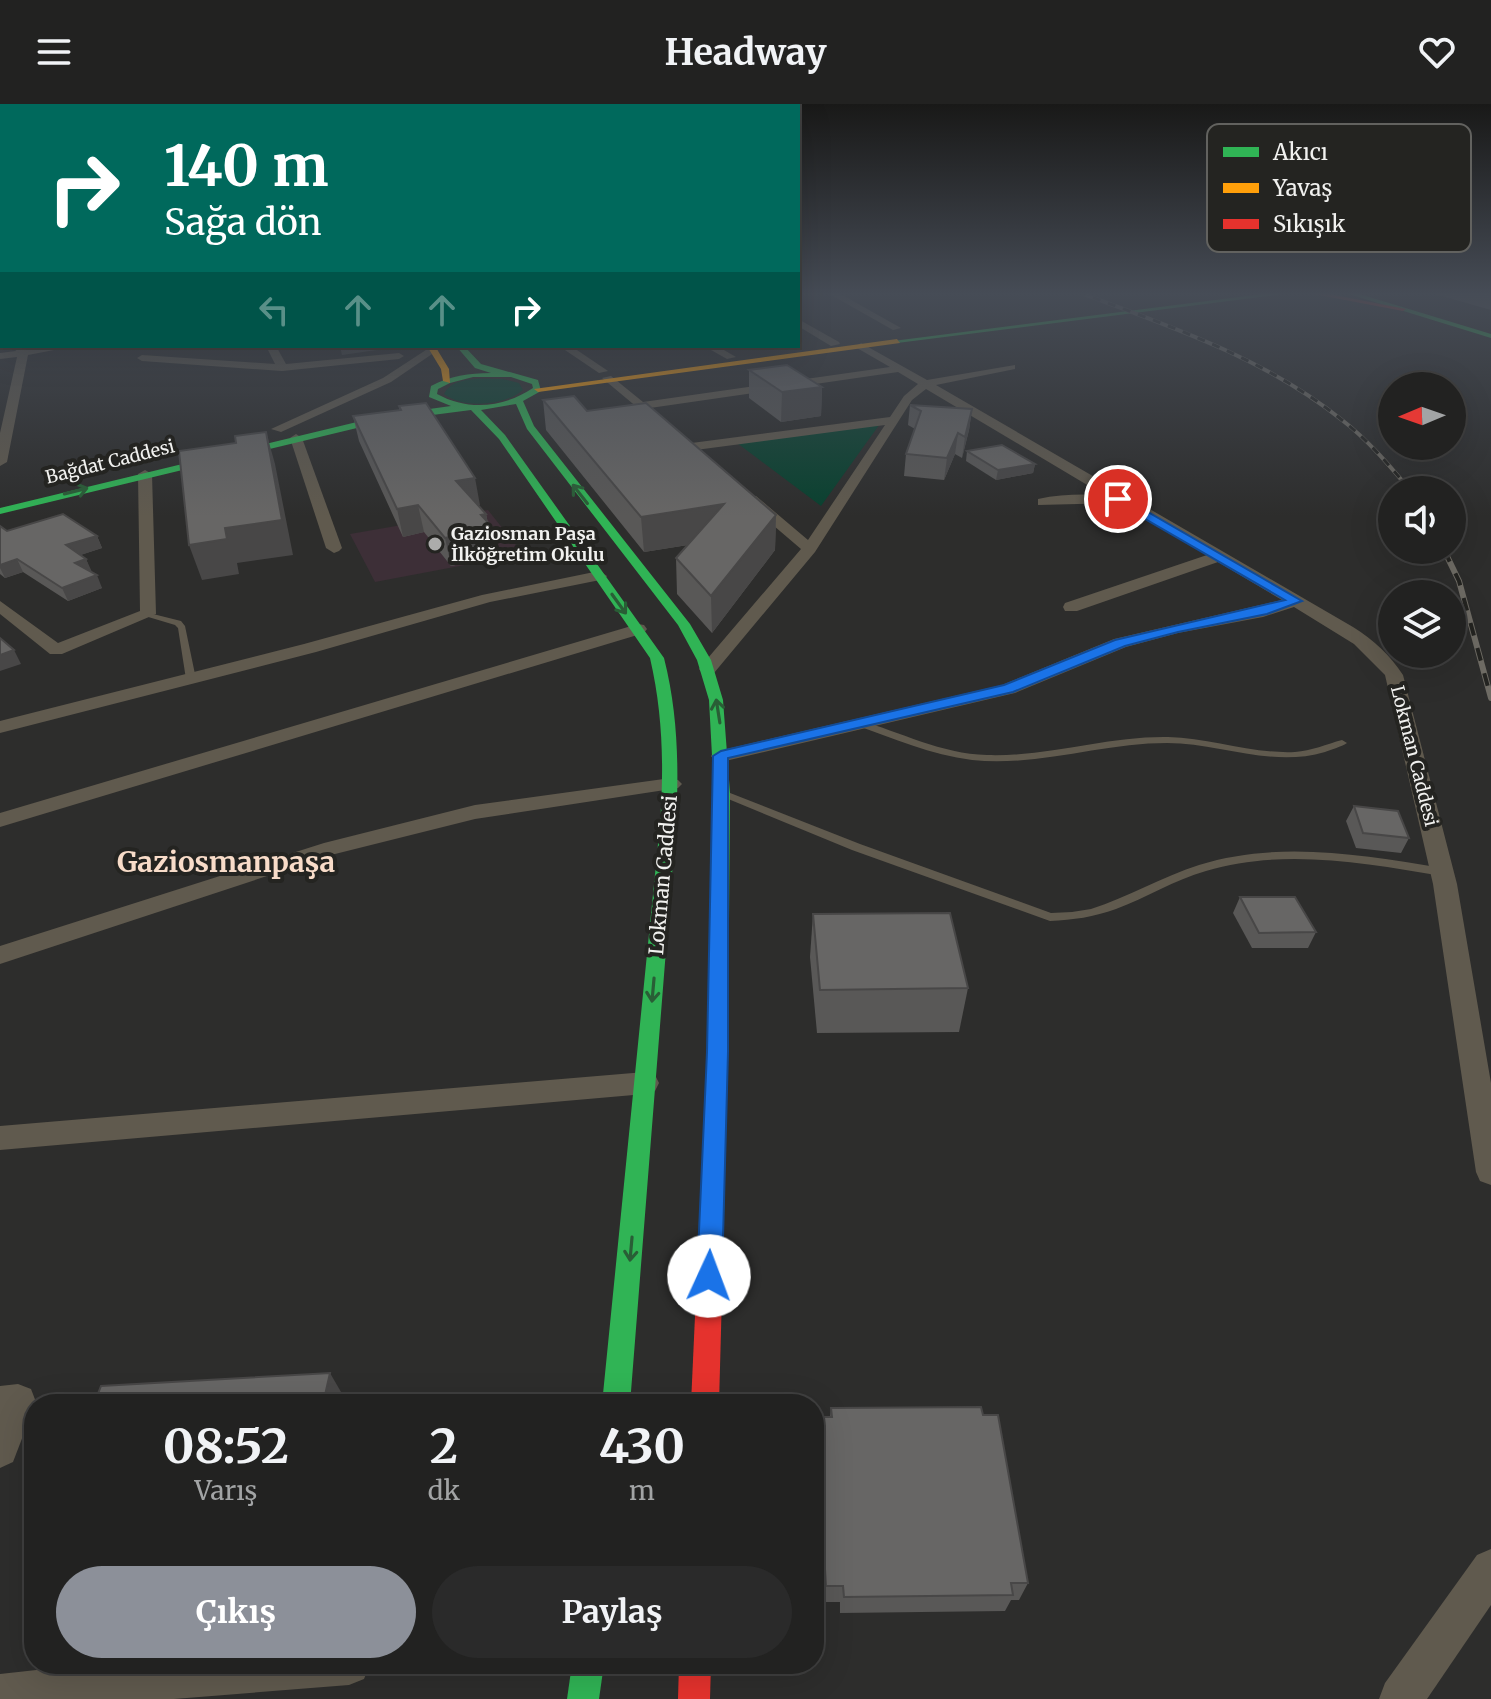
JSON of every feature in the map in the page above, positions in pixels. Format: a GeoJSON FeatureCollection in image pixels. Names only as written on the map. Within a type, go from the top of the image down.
{"type":"FeatureCollection","features":[{"type":"Feature","properties":{"kind":"main road"},"geometry":{"type":"LineString","coordinates":[[443,366],[440,384],[431,393],[436,400],[469,407]]}},
{"type":"Feature","properties":{"kind":"main road"},"geometry":{"type":"LineString","coordinates":[[479,366],[530,383],[681,366]]}},
{"type":"Feature","properties":{"kind":"main road"},"geometry":{"type":"LineString","coordinates":[[605,375],[665,366]]}},
{"type":"Feature","properties":{"kind":"main road","name":"Bağdat Caddesi"},"geometry":{"type":"LineString","coordinates":[[0,492],[277,429],[473,375],[504,374]]}},
{"type":"Feature","properties":{"kind":"main road"},"geometry":{"type":"LineString","coordinates":[[530,383],[519,401],[530,427],[684,624],[708,669],[720,722],[722,793],[718,1052],[705,1394]]}},
{"type":"Feature","properties":{"kind":"main road","name":"Bağdat Caddesi"},"geometry":{"type":"LineString","coordinates":[[0,511],[386,418],[519,401]]}},
{"type":"Feature","properties":{"kind":"main road","name":"Lokman Caddesi"},"geometry":{"type":"LineString","coordinates":[[469,407],[502,437],[638,629],[657,658],[665,687],[673,749],[671,784],[617,1394]]}},
{"type":"Feature","properties":{"kind":"main road"},"geometry":{"type":"LineString","coordinates":[[583,1699],[587,1674]]}},
{"type":"Feature","properties":{"kind":"main road"},"geometry":{"type":"LineString","coordinates":[[694,1699],[695,1674]]}},
{"type":"Feature","properties":{"kind":"street"},"geometry":{"type":"LineString","coordinates":[[0,462],[19,366]]}},
{"type":"Feature","properties":{"kind":"street"},"geometry":{"type":"LineString","coordinates":[[228,366],[297,366]]}},
{"type":"Feature","properties":{"kind":"street"},"geometry":{"type":"LineString","coordinates":[[277,429],[387,380],[406,366]]}},
{"type":"Feature","properties":{"kind":"street"},"geometry":{"type":"LineString","coordinates":[[593,366],[700,457]]}},
{"type":"Feature","properties":{"kind":"street","name":"Lokman Caddesi"},"geometry":{"type":"LineString","coordinates":[[896,366],[1362,640],[1383,659],[1394,675],[1442,872],[1491,1172]]}},
{"type":"Feature","properties":{"kind":"street"},"geometry":{"type":"LineString","coordinates":[[708,669],[810,549],[908,398],[924,384],[1011,367]]}},
{"type":"Feature","properties":{"kind":"street"},"geometry":{"type":"LineString","coordinates":[[640,406],[900,369]]}},
{"type":"Feature","properties":{"kind":"street"},"geometry":{"type":"LineString","coordinates":[[0,382],[17,379]]}},
{"type":"Feature","properties":{"kind":"street"},"geometry":{"type":"LineString","coordinates":[[688,447],[894,420]]}},
{"type":"Feature","properties":{"kind":"street"},"geometry":{"type":"LineString","coordinates":[[296,438],[334,548]]}},
{"type":"Feature","properties":{"kind":"street"},"geometry":{"type":"LineString","coordinates":[[0,606],[56,650],[148,614],[145,474]]}},
{"type":"Feature","properties":{"kind":"street"},"geometry":{"type":"LineString","coordinates":[[737,488],[810,549]]}},
{"type":"Feature","properties":{"kind":"street"},"geometry":{"type":"LineString","coordinates":[[1043,502],[1080,497],[1118,499]]}},
{"type":"Feature","properties":{"kind":"street"},"geometry":{"type":"LineString","coordinates":[[1071,607],[1218,557]]}},
{"type":"Feature","properties":{"kind":"street"},"geometry":{"type":"LineString","coordinates":[[0,727],[191,679],[488,598],[599,576]]}},
{"type":"Feature","properties":{"kind":"street"},"geometry":{"type":"LineString","coordinates":[[721,756],[1008,689],[1120,643],[1177,628],[1263,612],[1296,601]]}},
{"type":"Feature","properties":{"kind":"street"},"geometry":{"type":"LineString","coordinates":[[0,820],[638,629]]}},
{"type":"Feature","properties":{"kind":"street"},"geometry":{"type":"LineString","coordinates":[[0,955],[324,850],[475,812],[671,784]]}},
{"type":"Feature","properties":{"kind":"street"},"geometry":{"type":"LineString","coordinates":[[0,1138],[645,1083]]}},
{"type":"Feature","properties":{"kind":"street"},"geometry":{"type":"LineString","coordinates":[[0,1404],[18,1402],[0,1449]]}},
{"type":"Feature","properties":{"kind":"street"},"geometry":{"type":"LineString","coordinates":[[1401,1699],[1491,1569]]}},
{"type":"Feature","properties":{"kind":"street"},"geometry":{"type":"LineString","coordinates":[[0,1696],[218,1674]]}},
{"type":"Feature","properties":{"kind":"lane"},"geometry":{"type":"LineString","coordinates":[[148,614],[178,623],[182,628],[191,679]]}},
{"type":"Feature","properties":{"kind":"lane"},"geometry":{"type":"LineString","coordinates":[[858,722],[957,755],[986,758],[1076,750],[1135,740],[1190,741],[1277,755],[1298,755],[1342,743]]}},
{"type":"Feature","properties":{"kind":"lane"},"geometry":{"type":"LineString","coordinates":[[722,793],[856,847],[1050,917],[1076,918],[1107,910],[1162,882],[1247,857],[1294,855],[1357,858],[1442,872]]}},
{"type":"Feature","properties":{"kind":"shaded area","name":"Gaziosman Paşa İlköğretim Okulu"},"geometry":{"type":"Polygon","coordinates":[[[488,510],[523,554],[375,582],[350,534],[488,510]]]}},
{"type":"Feature","properties":{"kind":"green space"},"geometry":{"type":"Polygon","coordinates":[[[503,379],[519,383],[523,390],[506,399],[484,404],[462,402],[444,394],[448,388],[462,381],[503,379]]]}},
{"type":"Feature","properties":{"kind":"green space"},"geometry":{"type":"Polygon","coordinates":[[[882,421],[821,506],[737,443],[882,421]]]}},
{"type":"Feature","properties":{"kind":"building"},"geometry":{"type":"Polygon","coordinates":[[[789,366],[822,387],[782,392],[749,370],[789,366]]]}},
{"type":"Feature","properties":{"kind":"building"},"geometry":{"type":"Polygon","coordinates":[[[574,396],[587,411],[646,403],[776,515],[711,596],[676,558],[724,504],[641,517],[543,400],[574,396]]]}},
{"type":"Feature","properties":{"kind":"building"},"geometry":{"type":"Polygon","coordinates":[[[426,403],[475,478],[456,481],[486,514],[481,515],[493,528],[445,538],[418,505],[397,509],[353,416],[401,410],[399,406],[426,403]]]}},
{"type":"Feature","properties":{"kind":"building"},"geometry":{"type":"Polygon","coordinates":[[[910,405],[972,409],[965,437],[958,433],[947,458],[906,454],[921,411],[910,405]]]}},
{"type":"Feature","properties":{"kind":"building"},"geometry":{"type":"Polygon","coordinates":[[[266,432],[282,520],[225,528],[227,539],[189,545],[179,451],[236,443],[235,436],[266,432]]]}},
{"type":"Feature","properties":{"kind":"building"},"geometry":{"type":"Polygon","coordinates":[[[1002,445],[1035,464],[998,470],[967,451],[1002,445]]]}},
{"type":"Feature","properties":{"kind":"building"},"geometry":{"type":"Polygon","coordinates":[[[63,514],[97,536],[66,545],[86,559],[75,563],[97,575],[62,588],[17,559],[0,565],[0,526],[7,531],[63,514]]]}},
{"type":"Feature","properties":{"kind":"building"},"geometry":{"type":"Polygon","coordinates":[[[0,638],[14,650],[0,655],[0,638]]]}},
{"type":"Feature","properties":{"kind":"building"},"geometry":{"type":"Polygon","coordinates":[[[1354,806],[1398,811],[1409,838],[1363,833],[1354,806]]]}},
{"type":"Feature","properties":{"kind":"building"},"geometry":{"type":"Polygon","coordinates":[[[1240,897],[1295,897],[1316,932],[1259,933],[1240,897]]]}},
{"type":"Feature","properties":{"kind":"building"},"geometry":{"type":"Polygon","coordinates":[[[950,913],[968,988],[820,990],[813,914],[950,913]]]}},
{"type":"Feature","properties":{"kind":"building"},"geometry":{"type":"Polygon","coordinates":[[[330,1373],[325,1394],[98,1394],[101,1386],[330,1373]]]}},
{"type":"Feature","properties":{"kind":"building"},"geometry":{"type":"Polygon","coordinates":[[[981,1407],[983,1415],[998,1415],[1028,1583],[1011,1583],[1013,1595],[844,1597],[843,1586],[826,1586],[824,1417],[832,1417],[831,1408],[981,1407]]]}},
{"type":"Feature","properties":{"kind":"railway"},"geometry":{"type":"LineString","coordinates":[[1259,366],[1312,398],[1352,428],[1398,476]]}},
{"type":"Feature","properties":{"kind":"railway"},"geometry":{"type":"LineString","coordinates":[[1451,564],[1459,581],[1491,698]]}},
{"type":"Feature","properties":{"kind":"traffic: fast"},"geometry":{"type":"LineString","coordinates":[[479,366],[504,374]]}},
{"type":"Feature","properties":{"kind":"traffic: fast"},"geometry":{"type":"LineString","coordinates":[[473,375],[511,375],[535,382],[538,389],[514,402],[486,408],[457,406],[432,395],[434,388],[447,381],[473,375]]}},
{"type":"Feature","properties":{"kind":"traffic: fast"},"geometry":{"type":"LineString","coordinates":[[519,401],[530,427],[684,624],[704,660],[716,700],[722,793],[718,1052],[709,1294]]}},
{"type":"Feature","properties":{"kind":"traffic: fast"},"geometry":{"type":"LineString","coordinates":[[0,511],[386,418],[465,407]]}},
{"type":"Feature","properties":{"kind":"traffic: fast"},"geometry":{"type":"LineString","coordinates":[[473,407],[502,437],[657,658],[669,721],[668,824],[617,1394]]}},
{"type":"Feature","properties":{"kind":"traffic: fast"},"geometry":{"type":"LineString","coordinates":[[583,1699],[587,1674]]}},
{"type":"Feature","properties":{"kind":"traffic: slow"},"geometry":{"type":"LineString","coordinates":[[443,366],[447,381]]}},
{"type":"Feature","properties":{"kind":"traffic: slow"},"geometry":{"type":"LineString","coordinates":[[538,389],[707,366]]}},
{"type":"Feature","properties":{"kind":"traffic: jam"},"geometry":{"type":"LineString","coordinates":[[705,1394],[709,1294]]}},
{"type":"Feature","properties":{"kind":"traffic: jam"},"geometry":{"type":"LineString","coordinates":[[694,1699],[695,1674]]}},
{"type":"Feature","properties":{"kind":"place","name":"Gaziosman Paşa İlköğretim Okulu"},"geometry":{"type":"Point","coordinates":[435,544]}},
{"type":"Feature","properties":{"kind":"district","name":"Gaziosmanpaşa"},"geometry":{"type":"Point","coordinates":[226,862]}},
{"type":"Feature","properties":{"kind":"route"},"geometry":{"type":"LineString","coordinates":[[709,1276],[718,1052],[721,756],[1008,689],[1120,643],[1177,628],[1263,612],[1296,601],[1118,499]]}}]}
